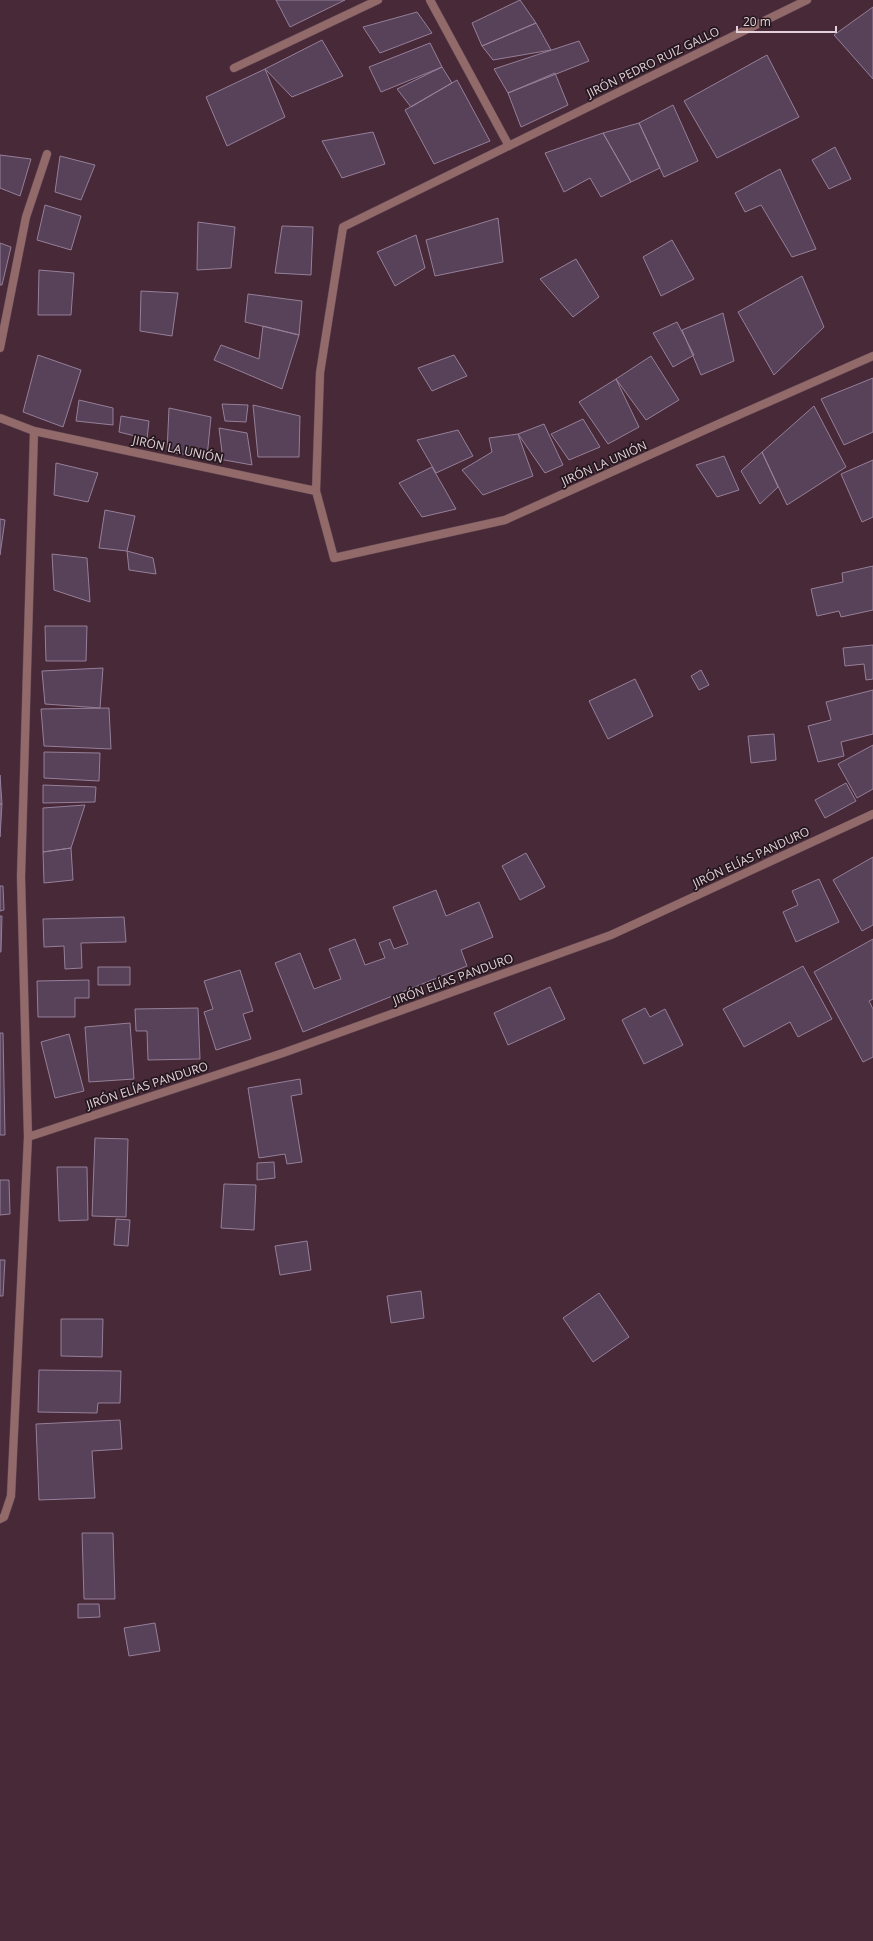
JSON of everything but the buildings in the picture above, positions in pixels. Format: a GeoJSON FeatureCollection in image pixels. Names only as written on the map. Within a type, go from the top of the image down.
{"type":"FeatureCollection","features":[{"type":"Feature","properties":{"kind":"street"},"geometry":{"type":"LineString","coordinates":[[234,68],[378,0]]}},
{"type":"Feature","properties":{"kind":"street"},"geometry":{"type":"LineString","coordinates":[[430,0],[509,146]]}},
{"type":"Feature","properties":{"kind":"street","name":"JIRÓN PEDRO RUIZ GALLO"},"geometry":{"type":"LineString","coordinates":[[316,491],[320,373],[342,227],[808,0]]}},
{"type":"Feature","properties":{"kind":"street"},"geometry":{"type":"LineString","coordinates":[[0,348],[26,217],[47,154]]}},
{"type":"Feature","properties":{"kind":"street","name":"JIRÓN LA UNIÓN"},"geometry":{"type":"LineString","coordinates":[[0,418],[34,431],[316,491],[334,558],[506,520],[873,356]]}},
{"type":"Feature","properties":{"kind":"street"},"geometry":{"type":"LineString","coordinates":[[0,1519],[4,1517],[11,1496],[28,1137],[22,877],[34,431]]}},
{"type":"Feature","properties":{"kind":"street","name":"JIRÓN ELÍAS PANDURO"},"geometry":{"type":"LineString","coordinates":[[28,1137],[283,1053],[611,935],[873,814]]}}]}
